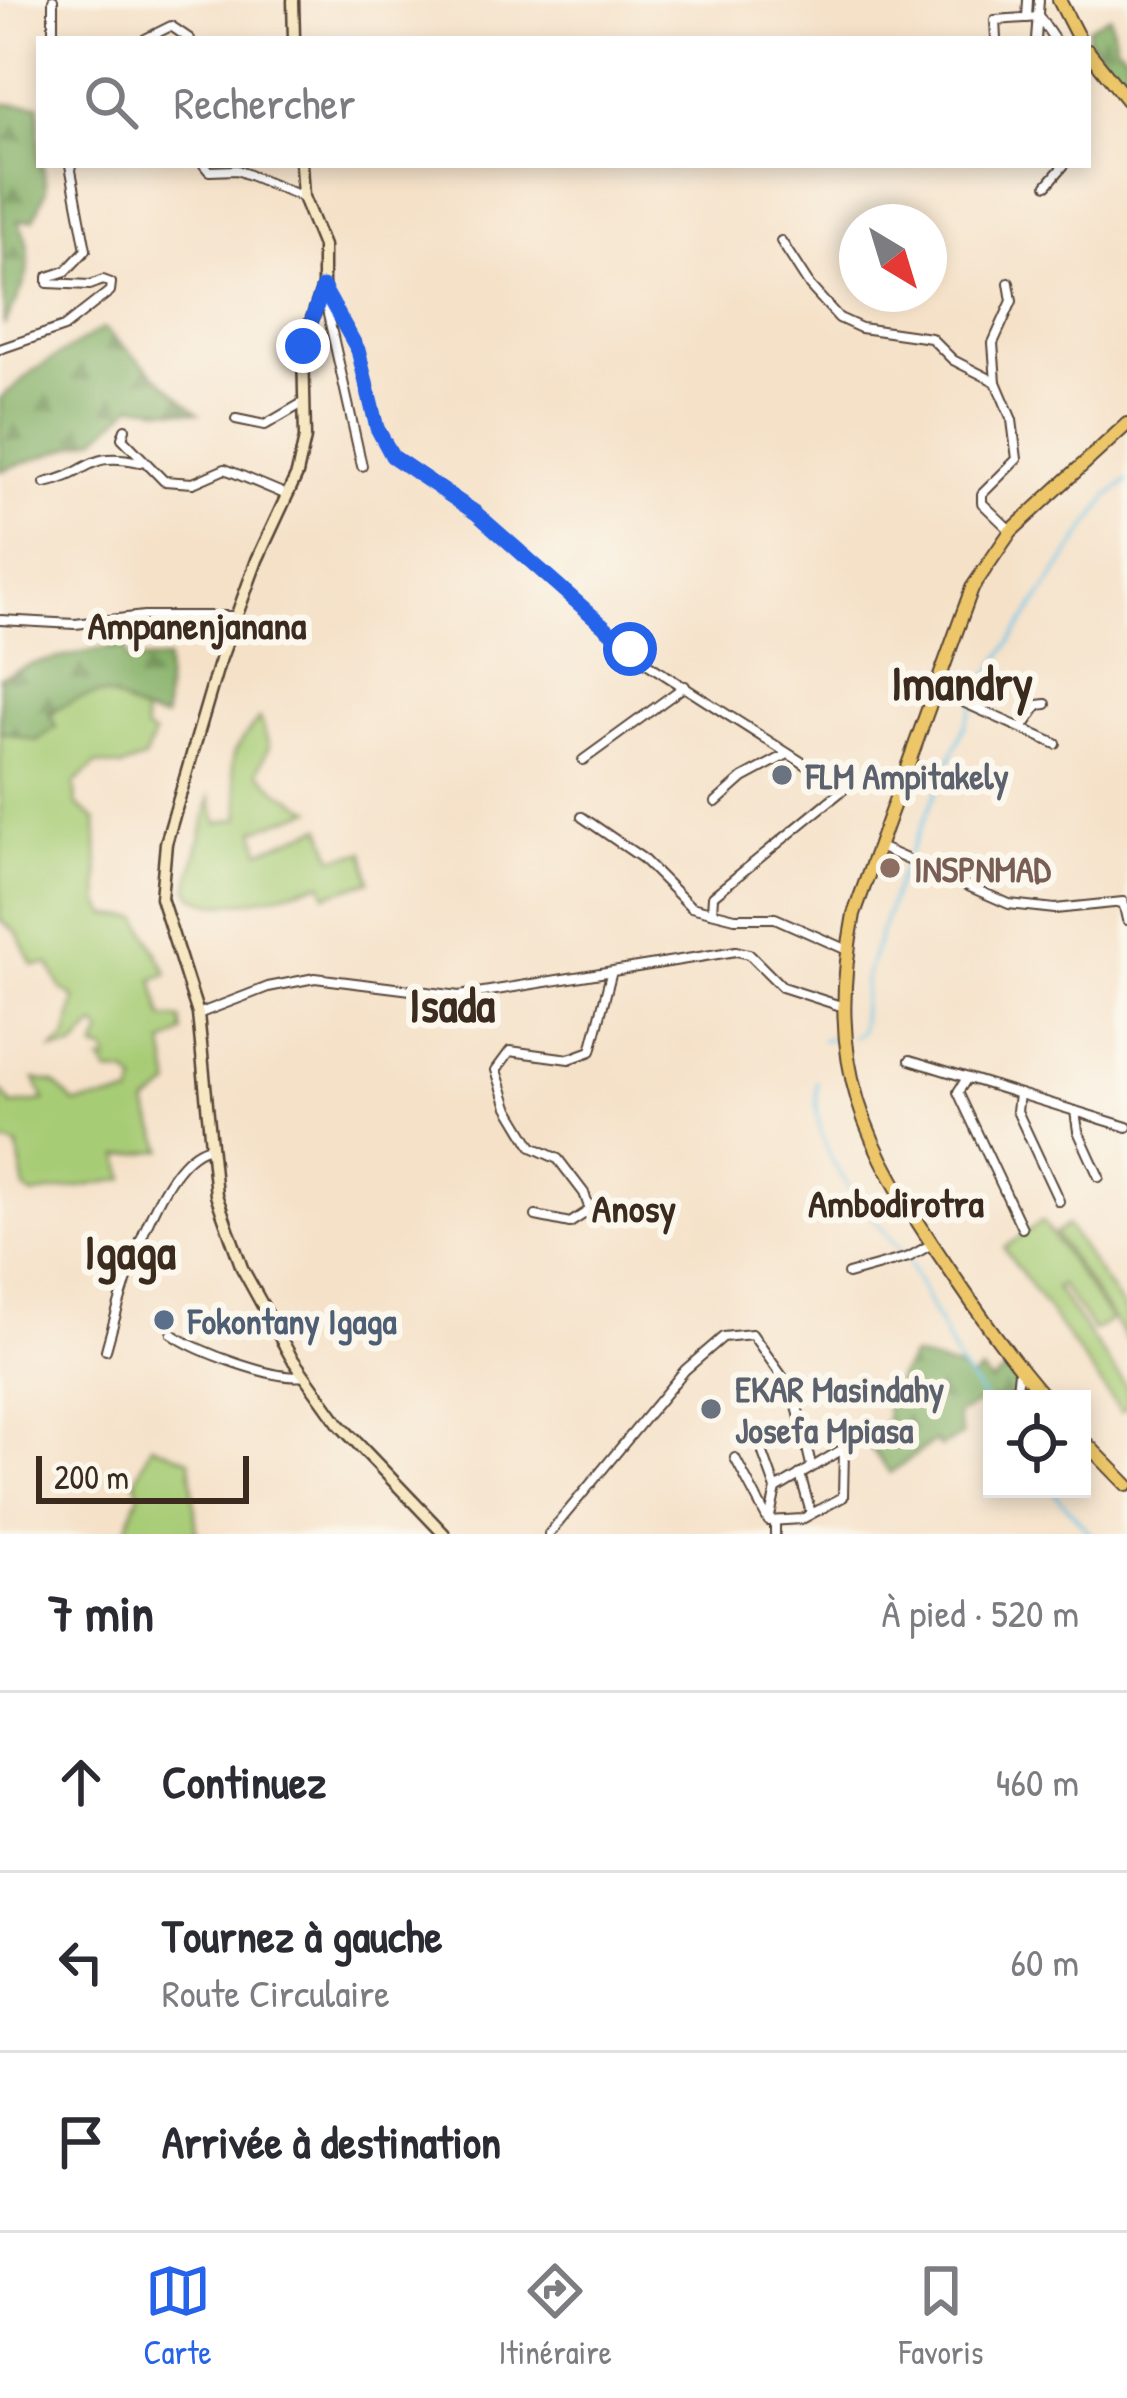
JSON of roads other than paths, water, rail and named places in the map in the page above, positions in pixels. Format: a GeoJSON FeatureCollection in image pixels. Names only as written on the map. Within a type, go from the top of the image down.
{"type":"FeatureCollection","features":[{"type":"Feature","properties":{"kind":"main road"},"geometry":{"type":"LineString","coordinates":[[1059,0],[1077,36]]}},
{"type":"Feature","properties":{"kind":"main road"},"geometry":{"type":"LineString","coordinates":[[1091,55],[1127,100]]}},
{"type":"Feature","properties":{"kind":"main road"},"geometry":{"type":"LineString","coordinates":[[1038,1390],[892,1187],[863,1128],[850,1075],[844,1007],[847,950],[878,846],[972,588],[1011,531],[1127,424]]}},
{"type":"Feature","properties":{"kind":"main road"},"geometry":{"type":"LineString","coordinates":[[1091,1448],[1127,1485]]}},
{"type":"Feature","properties":{"kind":"street"},"geometry":{"type":"LineString","coordinates":[[53,0],[53,36]]}},
{"type":"Feature","properties":{"kind":"street"},"geometry":{"type":"LineString","coordinates":[[293,0],[294,36]]}},
{"type":"Feature","properties":{"kind":"street"},"geometry":{"type":"LineString","coordinates":[[1028,0],[1028,18]]}},
{"type":"Feature","properties":{"kind":"street"},"geometry":{"type":"LineString","coordinates":[[1037,36],[1040,0]]}},
{"type":"Feature","properties":{"kind":"street"},"geometry":{"type":"LineString","coordinates":[[996,36],[995,20],[1040,17]]}},
{"type":"Feature","properties":{"kind":"street"},"geometry":{"type":"LineString","coordinates":[[1040,17],[1052,36]]}},
{"type":"Feature","properties":{"kind":"street"},"geometry":{"type":"LineString","coordinates":[[151,36],[171,26],[186,36]]}},
{"type":"Feature","properties":{"kind":"street"},"geometry":{"type":"LineString","coordinates":[[0,349],[64,327],[110,291],[110,283],[103,280],[90,285],[48,283],[48,277],[66,271],[86,250],[71,168]]}},
{"type":"Feature","properties":{"kind":"street"},"geometry":{"type":"LineString","coordinates":[[206,168],[237,170],[303,197]]}},
{"type":"Feature","properties":{"kind":"street"},"geometry":{"type":"LineString","coordinates":[[301,168],[303,197],[322,234],[323,287],[362,466]]}},
{"type":"Feature","properties":{"kind":"street"},"geometry":{"type":"LineString","coordinates":[[1047,184],[1061,168]]}},
{"type":"Feature","properties":{"kind":"street"},"geometry":{"type":"LineString","coordinates":[[781,241],[838,318],[861,328],[931,338],[953,360],[995,382]]}},
{"type":"Feature","properties":{"kind":"street"},"geometry":{"type":"LineString","coordinates":[[1009,283],[1012,301],[993,343],[995,382],[1012,420],[1017,459],[982,494],[982,503],[1011,531]]}},
{"type":"Feature","properties":{"kind":"street"},"geometry":{"type":"LineString","coordinates":[[323,287],[303,346],[304,438],[288,496],[256,560],[218,666],[160,877],[161,898],[198,1013],[220,1211],[242,1268],[304,1376],[358,1446],[444,1534]]}},
{"type":"Feature","properties":{"kind":"street"},"geometry":{"type":"LineString","coordinates":[[323,287],[358,350],[377,428],[392,456],[476,513],[602,627],[844,789],[713,896],[712,913]]}},
{"type":"Feature","properties":{"kind":"street"},"geometry":{"type":"LineString","coordinates":[[236,419],[265,425],[301,404]]}},
{"type":"Feature","properties":{"kind":"street"},"geometry":{"type":"LineString","coordinates":[[125,430],[122,438],[164,481],[194,483],[225,470],[288,496]]}},
{"type":"Feature","properties":{"kind":"street"},"geometry":{"type":"LineString","coordinates":[[45,483],[73,477],[92,459],[107,455],[142,462]]}},
{"type":"Feature","properties":{"kind":"street"},"geometry":{"type":"LineString","coordinates":[[0,620],[75,624],[144,616],[239,616]]}},
{"type":"Feature","properties":{"kind":"street"},"geometry":{"type":"LineString","coordinates":[[584,760],[685,686]]}},
{"type":"Feature","properties":{"kind":"street"},"geometry":{"type":"LineString","coordinates":[[934,689],[1056,744]]}},
{"type":"Feature","properties":{"kind":"street"},"geometry":{"type":"LineString","coordinates":[[1022,727],[1038,705],[1046,704]]}},
{"type":"Feature","properties":{"kind":"street"},"geometry":{"type":"LineString","coordinates":[[716,802],[742,778],[786,754]]}},
{"type":"Feature","properties":{"kind":"street"},"geometry":{"type":"LineString","coordinates":[[582,817],[642,859],[678,899],[712,913],[775,918],[847,950]]}},
{"type":"Feature","properties":{"kind":"street"},"geometry":{"type":"LineString","coordinates":[[878,846],[992,897],[1035,909],[1125,901],[1127,920]]}},
{"type":"Feature","properties":{"kind":"street"},"geometry":{"type":"LineString","coordinates":[[198,1013],[268,987],[315,978],[459,996],[736,951],[749,954],[782,987],[844,1007]]}},
{"type":"Feature","properties":{"kind":"street"},"geometry":{"type":"LineString","coordinates":[[536,1216],[570,1223],[590,1210],[584,1193],[558,1159],[532,1147],[508,1107],[496,1070],[510,1051],[569,1059],[591,1051],[611,974]]}},
{"type":"Feature","properties":{"kind":"street"},"geometry":{"type":"LineString","coordinates":[[910,1060],[1127,1127]]}},
{"type":"Feature","properties":{"kind":"street"},"geometry":{"type":"LineString","coordinates":[[967,1078],[958,1092],[966,1119],[1022,1228]]}},
{"type":"Feature","properties":{"kind":"street"},"geometry":{"type":"LineString","coordinates":[[1019,1094],[1017,1111],[1059,1201]]}},
{"type":"Feature","properties":{"kind":"street"},"geometry":{"type":"LineString","coordinates":[[1075,1112],[1078,1131],[1099,1177]]}},
{"type":"Feature","properties":{"kind":"street"},"geometry":{"type":"LineString","coordinates":[[106,1350],[140,1238],[186,1161],[196,1150],[211,1148]]}},
{"type":"Feature","properties":{"kind":"street"},"geometry":{"type":"LineString","coordinates":[[848,1274],[906,1258],[932,1244]]}},
{"type":"Feature","properties":{"kind":"street"},"geometry":{"type":"LineString","coordinates":[[172,1334],[188,1346],[272,1373],[304,1376]]}},
{"type":"Feature","properties":{"kind":"street"},"geometry":{"type":"LineString","coordinates":[[549,1534],[685,1370],[722,1337],[752,1334],[794,1394],[811,1465]]}},
{"type":"Feature","properties":{"kind":"street"},"geometry":{"type":"LineString","coordinates":[[1017,1390],[1019,1368]]}},
{"type":"Feature","properties":{"kind":"street"},"geometry":{"type":"LineString","coordinates":[[772,1521],[811,1513],[843,1497],[848,1446],[776,1489]]}},
{"type":"Feature","properties":{"kind":"street"},"geometry":{"type":"LineString","coordinates":[[763,1453],[776,1489],[772,1521]]}},
{"type":"Feature","properties":{"kind":"street"},"geometry":{"type":"LineString","coordinates":[[735,1458],[775,1534]]}},
{"type":"Feature","properties":{"kind":"street"},"geometry":{"type":"LineString","coordinates":[[800,1473],[811,1513]]}},
{"type":"Feature","properties":{"kind":"waterway"},"geometry":{"type":"LineString","coordinates":[[909,855],[983,683],[1108,496],[1127,481]]}},
{"type":"Feature","properties":{"kind":"waterway"},"geometry":{"type":"LineString","coordinates":[[852,1037],[861,1032],[865,980],[904,863]]}},
{"type":"Feature","properties":{"kind":"waterway"},"geometry":{"type":"LineString","coordinates":[[822,1040],[840,1037]]}},
{"type":"Feature","properties":{"kind":"waterway"},"geometry":{"type":"LineString","coordinates":[[817,1082],[821,1133],[830,1155],[903,1255]]}},
{"type":"Feature","properties":{"kind":"waterway"},"geometry":{"type":"LineString","coordinates":[[909,1263],[960,1366],[983,1398]]}},
{"type":"Feature","properties":{"kind":"waterway"},"geometry":{"type":"LineString","coordinates":[[1059,1498],[1091,1534]]}},
{"type":"Feature","properties":{"kind":"place","name":"FLM Ampitakely"},"geometry":{"type":"Point","coordinates":[782,775]}},
{"type":"Feature","properties":{"kind":"place","name":"INSPNMAD"},"geometry":{"type":"Point","coordinates":[890,868]}},
{"type":"Feature","properties":{"kind":"place","name":"Fokontany Igaga"},"geometry":{"type":"Point","coordinates":[164,1320]}},
{"type":"Feature","properties":{"kind":"place","name":"EKAR Masindahy Josefa Mpiasa"},"geometry":{"type":"Point","coordinates":[711,1409]}},
{"type":"Feature","properties":{"kind":"district","name":"Ampanenjanana"},"geometry":{"type":"Point","coordinates":[197,624]}},
{"type":"Feature","properties":{"kind":"district","name":"Imandry"},"geometry":{"type":"Point","coordinates":[962,682]}},
{"type":"Feature","properties":{"kind":"district","name":"Isada"},"geometry":{"type":"Point","coordinates":[452,1004]}},
{"type":"Feature","properties":{"kind":"district","name":"Ambodirotra"},"geometry":{"type":"Point","coordinates":[896,1202]}},
{"type":"Feature","properties":{"kind":"district","name":"Anosy"},"geometry":{"type":"Point","coordinates":[634,1207]}},
{"type":"Feature","properties":{"kind":"district","name":"Igaga"},"geometry":{"type":"Point","coordinates":[130,1251]}}]}
